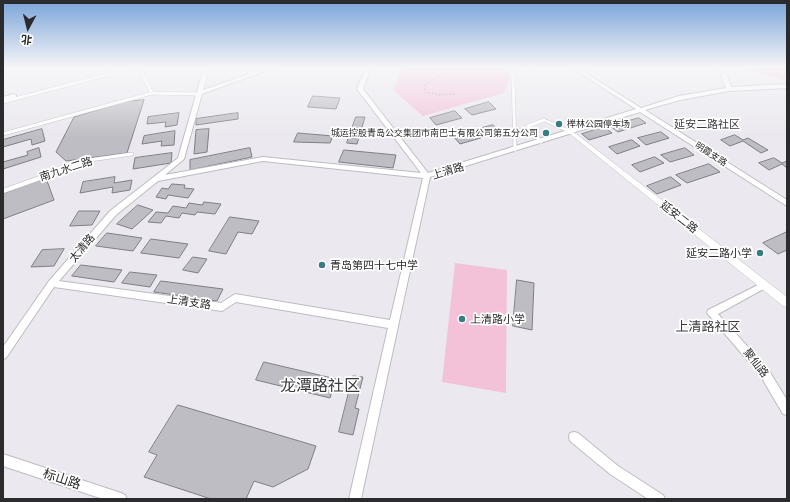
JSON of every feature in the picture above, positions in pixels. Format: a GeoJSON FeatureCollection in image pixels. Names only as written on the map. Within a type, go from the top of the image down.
{"type":"FeatureCollection","features":[{"type":"Feature","properties":{"kind":"street"},"geometry":{"type":"LineString","coordinates":[[181,175],[182,159],[199,90]]}},
{"type":"Feature","properties":{"kind":"street"},"geometry":{"type":"LineString","coordinates":[[198,94],[208,90]]}},
{"type":"Feature","properties":{"kind":"street"},"geometry":{"type":"LineString","coordinates":[[361,90],[427,176]]}},
{"type":"Feature","properties":{"kind":"street","name":"明霞支路"},"geometry":{"type":"LineString","coordinates":[[611,90],[787,203]]}},
{"type":"Feature","properties":{"kind":"street","name":"上清路"},"geometry":{"type":"LineString","coordinates":[[355,499],[427,176],[541,142],[679,98],[721,90]]}},
{"type":"Feature","properties":{"kind":"street"},"geometry":{"type":"LineString","coordinates":[[3,98],[14,96]]}},
{"type":"Feature","properties":{"kind":"street","name":"延安二路"},"geometry":{"type":"LineString","coordinates":[[571,132],[787,303]]}},
{"type":"Feature","properties":{"kind":"street","name":"太清路"},"geometry":{"type":"LineString","coordinates":[[3,355],[52,283],[113,213],[182,159]]}},
{"type":"Feature","properties":{"kind":"street"},"geometry":{"type":"LineString","coordinates":[[156,180],[263,159],[427,176]]}},
{"type":"Feature","properties":{"kind":"street","name":"上清支路"},"geometry":{"type":"LineString","coordinates":[[52,283],[222,307],[236,298],[394,325]]}},
{"type":"Feature","properties":{"kind":"street","name":"聚仙路"},"geometry":{"type":"LineString","coordinates":[[764,285],[711,313],[764,372],[787,410]]}},
{"type":"Feature","properties":{"kind":"street"},"geometry":{"type":"LineString","coordinates":[[574,437],[614,470],[659,499]]}},
{"type":"Feature","properties":{"kind":"street","name":"标山路"},"geometry":{"type":"LineString","coordinates":[[3,460],[121,499]]}},
{"type":"Feature","properties":{"kind":"lane"},"geometry":{"type":"LineString","coordinates":[[3,102],[48,90]]}},
{"type":"Feature","properties":{"kind":"lane"},"geometry":{"type":"LineString","coordinates":[[513,90],[515,150]]}},
{"type":"Feature","properties":{"kind":"lane"},"geometry":{"type":"LineString","coordinates":[[3,134],[152,93],[198,94]]}},
{"type":"Feature","properties":{"kind":"lane"},"geometry":{"type":"LineString","coordinates":[[541,142],[528,126],[544,120],[571,132]]}},
{"type":"Feature","properties":{"kind":"lane","name":"南九水二路"},"geometry":{"type":"LineString","coordinates":[[3,191],[90,160],[132,154]]}},
{"type":"Feature","properties":{"kind":"path"},"geometry":{"type":"LineString","coordinates":[[425,90],[425,92],[441,95],[454,94]]}},
{"type":"Feature","properties":{"kind":"shaded area"},"geometry":{"type":"Polygon","coordinates":[[[393,90],[505,90],[504,93],[423,116],[393,90]]]}},
{"type":"Feature","properties":{"kind":"shaded area"},"geometry":{"type":"Polygon","coordinates":[[[455,263],[507,270],[506,393],[442,382],[455,263]]]}},
{"type":"Feature","properties":{"kind":"building"},"geometry":{"type":"Polygon","coordinates":[[[313,96],[340,98],[336,109],[308,107],[313,96]]]}},
{"type":"Feature","properties":{"kind":"building"},"geometry":{"type":"Polygon","coordinates":[[[144,100],[127,153],[66,161],[56,152],[74,117],[124,102],[144,100]]]}},
{"type":"Feature","properties":{"kind":"building"},"geometry":{"type":"Polygon","coordinates":[[[489,102],[496,109],[472,115],[465,109],[489,102]]]}},
{"type":"Feature","properties":{"kind":"building"},"geometry":{"type":"Polygon","coordinates":[[[455,111],[462,118],[436,125],[430,118],[455,111]]]}},
{"type":"Feature","properties":{"kind":"building"},"geometry":{"type":"Polygon","coordinates":[[[179,113],[177,125],[165,127],[166,122],[147,124],[148,117],[179,113]]]}},
{"type":"Feature","properties":{"kind":"building"},"geometry":{"type":"Polygon","coordinates":[[[238,113],[238,119],[196,125],[196,119],[238,113]]]}},
{"type":"Feature","properties":{"kind":"building"},"geometry":{"type":"Polygon","coordinates":[[[356,117],[365,117],[357,144],[347,143],[356,117]]]}},
{"type":"Feature","properties":{"kind":"building"},"geometry":{"type":"Polygon","coordinates":[[[639,118],[646,123],[618,132],[610,126],[639,118]]]}},
{"type":"Feature","properties":{"kind":"building"},"geometry":{"type":"Polygon","coordinates":[[[493,125],[501,132],[460,144],[453,136],[493,125]]]}},
{"type":"Feature","properties":{"kind":"building"},"geometry":{"type":"Polygon","coordinates":[[[604,127],[612,133],[589,140],[582,134],[604,127]]]}},
{"type":"Feature","properties":{"kind":"building"},"geometry":{"type":"Polygon","coordinates":[[[42,129],[45,141],[32,145],[31,139],[3,147],[3,140],[42,129]]]}},
{"type":"Feature","properties":{"kind":"building"},"geometry":{"type":"Polygon","coordinates":[[[209,129],[207,152],[194,154],[196,130],[209,129]]]}},
{"type":"Feature","properties":{"kind":"building"},"geometry":{"type":"Polygon","coordinates":[[[175,131],[174,145],[161,146],[162,141],[142,144],[144,136],[175,131]]]}},
{"type":"Feature","properties":{"kind":"building"},"geometry":{"type":"Polygon","coordinates":[[[661,132],[669,138],[646,145],[638,138],[661,132]]]}},
{"type":"Feature","properties":{"kind":"building"},"geometry":{"type":"Polygon","coordinates":[[[298,133],[333,136],[330,143],[294,142],[298,133]]]}},
{"type":"Feature","properties":{"kind":"building"},"geometry":{"type":"Polygon","coordinates":[[[735,135],[743,140],[748,138],[768,150],[761,153],[743,141],[730,146],[721,140],[735,135]]]}},
{"type":"Feature","properties":{"kind":"building"},"geometry":{"type":"Polygon","coordinates":[[[632,140],[640,146],[617,154],[609,147],[632,140]]]}},
{"type":"Feature","properties":{"kind":"building"},"geometry":{"type":"Polygon","coordinates":[[[39,148],[41,157],[3,169],[3,162],[28,155],[27,152],[39,148]]]}},
{"type":"Feature","properties":{"kind":"building"},"geometry":{"type":"Polygon","coordinates":[[[250,148],[252,157],[190,170],[190,160],[250,148]]]}},
{"type":"Feature","properties":{"kind":"building"},"geometry":{"type":"Polygon","coordinates":[[[685,148],[694,155],[670,162],[661,155],[685,148]]]}},
{"type":"Feature","properties":{"kind":"building"},"geometry":{"type":"Polygon","coordinates":[[[344,150],[396,155],[393,168],[339,162],[344,150]]]}},
{"type":"Feature","properties":{"kind":"building"},"geometry":{"type":"Polygon","coordinates":[[[172,153],[171,163],[133,169],[135,158],[172,153]]]}},
{"type":"Feature","properties":{"kind":"building"},"geometry":{"type":"Polygon","coordinates":[[[655,157],[664,163],[640,172],[632,165],[655,157]]]}},
{"type":"Feature","properties":{"kind":"building"},"geometry":{"type":"Polygon","coordinates":[[[774,158],[782,163],[787,161],[787,168],[782,164],[769,170],[759,163],[774,158]]]}},
{"type":"Feature","properties":{"kind":"building"},"geometry":{"type":"Polygon","coordinates":[[[709,164],[720,172],[687,183],[676,175],[709,164]]]}},
{"type":"Feature","properties":{"kind":"building"},"geometry":{"type":"Polygon","coordinates":[[[115,177],[114,183],[132,180],[130,190],[112,193],[113,187],[80,193],[83,182],[115,177]]]}},
{"type":"Feature","properties":{"kind":"building"},"geometry":{"type":"Polygon","coordinates":[[[671,177],[681,185],[657,194],[647,186],[671,177]]]}},
{"type":"Feature","properties":{"kind":"building"},"geometry":{"type":"Polygon","coordinates":[[[46,178],[54,200],[3,219],[3,194],[46,178]]]}},
{"type":"Feature","properties":{"kind":"building"},"geometry":{"type":"Polygon","coordinates":[[[172,184],[185,185],[184,188],[194,189],[188,198],[168,195],[166,199],[156,197],[162,188],[168,189],[172,184]]]}},
{"type":"Feature","properties":{"kind":"building"},"geometry":{"type":"Polygon","coordinates":[[[204,202],[221,204],[215,214],[197,212],[195,215],[182,213],[179,218],[166,216],[161,223],[148,222],[156,212],[168,213],[173,206],[186,208],[189,203],[202,205],[204,202]]]}},
{"type":"Feature","properties":{"kind":"building"},"geometry":{"type":"Polygon","coordinates":[[[138,205],[153,210],[132,229],[117,224],[138,205]]]}},
{"type":"Feature","properties":{"kind":"building"},"geometry":{"type":"Polygon","coordinates":[[[79,211],[100,211],[92,225],[70,226],[79,211]]]}},
{"type":"Feature","properties":{"kind":"building"},"geometry":{"type":"Polygon","coordinates":[[[230,217],[259,221],[252,234],[238,232],[226,254],[209,251],[230,217]]]}},
{"type":"Feature","properties":{"kind":"building"},"geometry":{"type":"Polygon","coordinates":[[[787,232],[787,250],[778,254],[763,243],[787,232]]]}},
{"type":"Feature","properties":{"kind":"building"},"geometry":{"type":"Polygon","coordinates":[[[107,233],[142,238],[133,251],[96,246],[107,233]]]}},
{"type":"Feature","properties":{"kind":"building"},"geometry":{"type":"Polygon","coordinates":[[[151,239],[188,244],[179,258],[141,253],[151,239]]]}},
{"type":"Feature","properties":{"kind":"building"},"geometry":{"type":"Polygon","coordinates":[[[64,249],[54,266],[31,267],[42,250],[64,249]]]}},
{"type":"Feature","properties":{"kind":"building"},"geometry":{"type":"Polygon","coordinates":[[[193,257],[207,259],[198,273],[183,270],[193,257]]]}},
{"type":"Feature","properties":{"kind":"building"},"geometry":{"type":"Polygon","coordinates":[[[81,265],[122,270],[114,282],[72,276],[81,265]]]}},
{"type":"Feature","properties":{"kind":"building"},"geometry":{"type":"Polygon","coordinates":[[[130,272],[157,275],[150,287],[122,283],[130,272]]]}},
{"type":"Feature","properties":{"kind":"building"},"geometry":{"type":"Polygon","coordinates":[[[517,280],[534,283],[532,330],[513,326],[517,280]]]}},
{"type":"Feature","properties":{"kind":"building"},"geometry":{"type":"Polygon","coordinates":[[[161,281],[223,289],[217,301],[154,292],[161,281]]]}},
{"type":"Feature","properties":{"kind":"building"},"geometry":{"type":"Polygon","coordinates":[[[264,362],[336,379],[330,398],[256,380],[264,362]]]}},
{"type":"Feature","properties":{"kind":"building"},"geometry":{"type":"Polygon","coordinates":[[[353,376],[363,377],[355,408],[359,409],[353,435],[339,432],[353,376]]]}},
{"type":"Feature","properties":{"kind":"building"},"geometry":{"type":"Polygon","coordinates":[[[178,405],[316,446],[308,469],[273,487],[254,481],[246,499],[211,499],[144,477],[157,455],[149,452],[178,405]]]}},
{"type":"Feature","properties":{"kind":"place","name":"榉林公园停车场"},"geometry":{"type":"Point","coordinates":[559,124]}},
{"type":"Feature","properties":{"kind":"place","name":"城运控股青岛公交集团市南巴士有限公司第五分公司"},"geometry":{"type":"Point","coordinates":[546,133]}},
{"type":"Feature","properties":{"kind":"place","name":"延安二路小学"},"geometry":{"type":"Point","coordinates":[760,253]}},
{"type":"Feature","properties":{"kind":"place","name":"青岛第四十七中学"},"geometry":{"type":"Point","coordinates":[322,265]}},
{"type":"Feature","properties":{"kind":"place","name":"上清路小学"},"geometry":{"type":"Point","coordinates":[462,319]}},
{"type":"Feature","properties":{"kind":"district","name":"延安二路社区"},"geometry":{"type":"Point","coordinates":[707,124]}},
{"type":"Feature","properties":{"kind":"district","name":"上清路社区"},"geometry":{"type":"Point","coordinates":[708,327]}},
{"type":"Feature","properties":{"kind":"district","name":"龙潭路社区"},"geometry":{"type":"Point","coordinates":[320,386]}}]}
